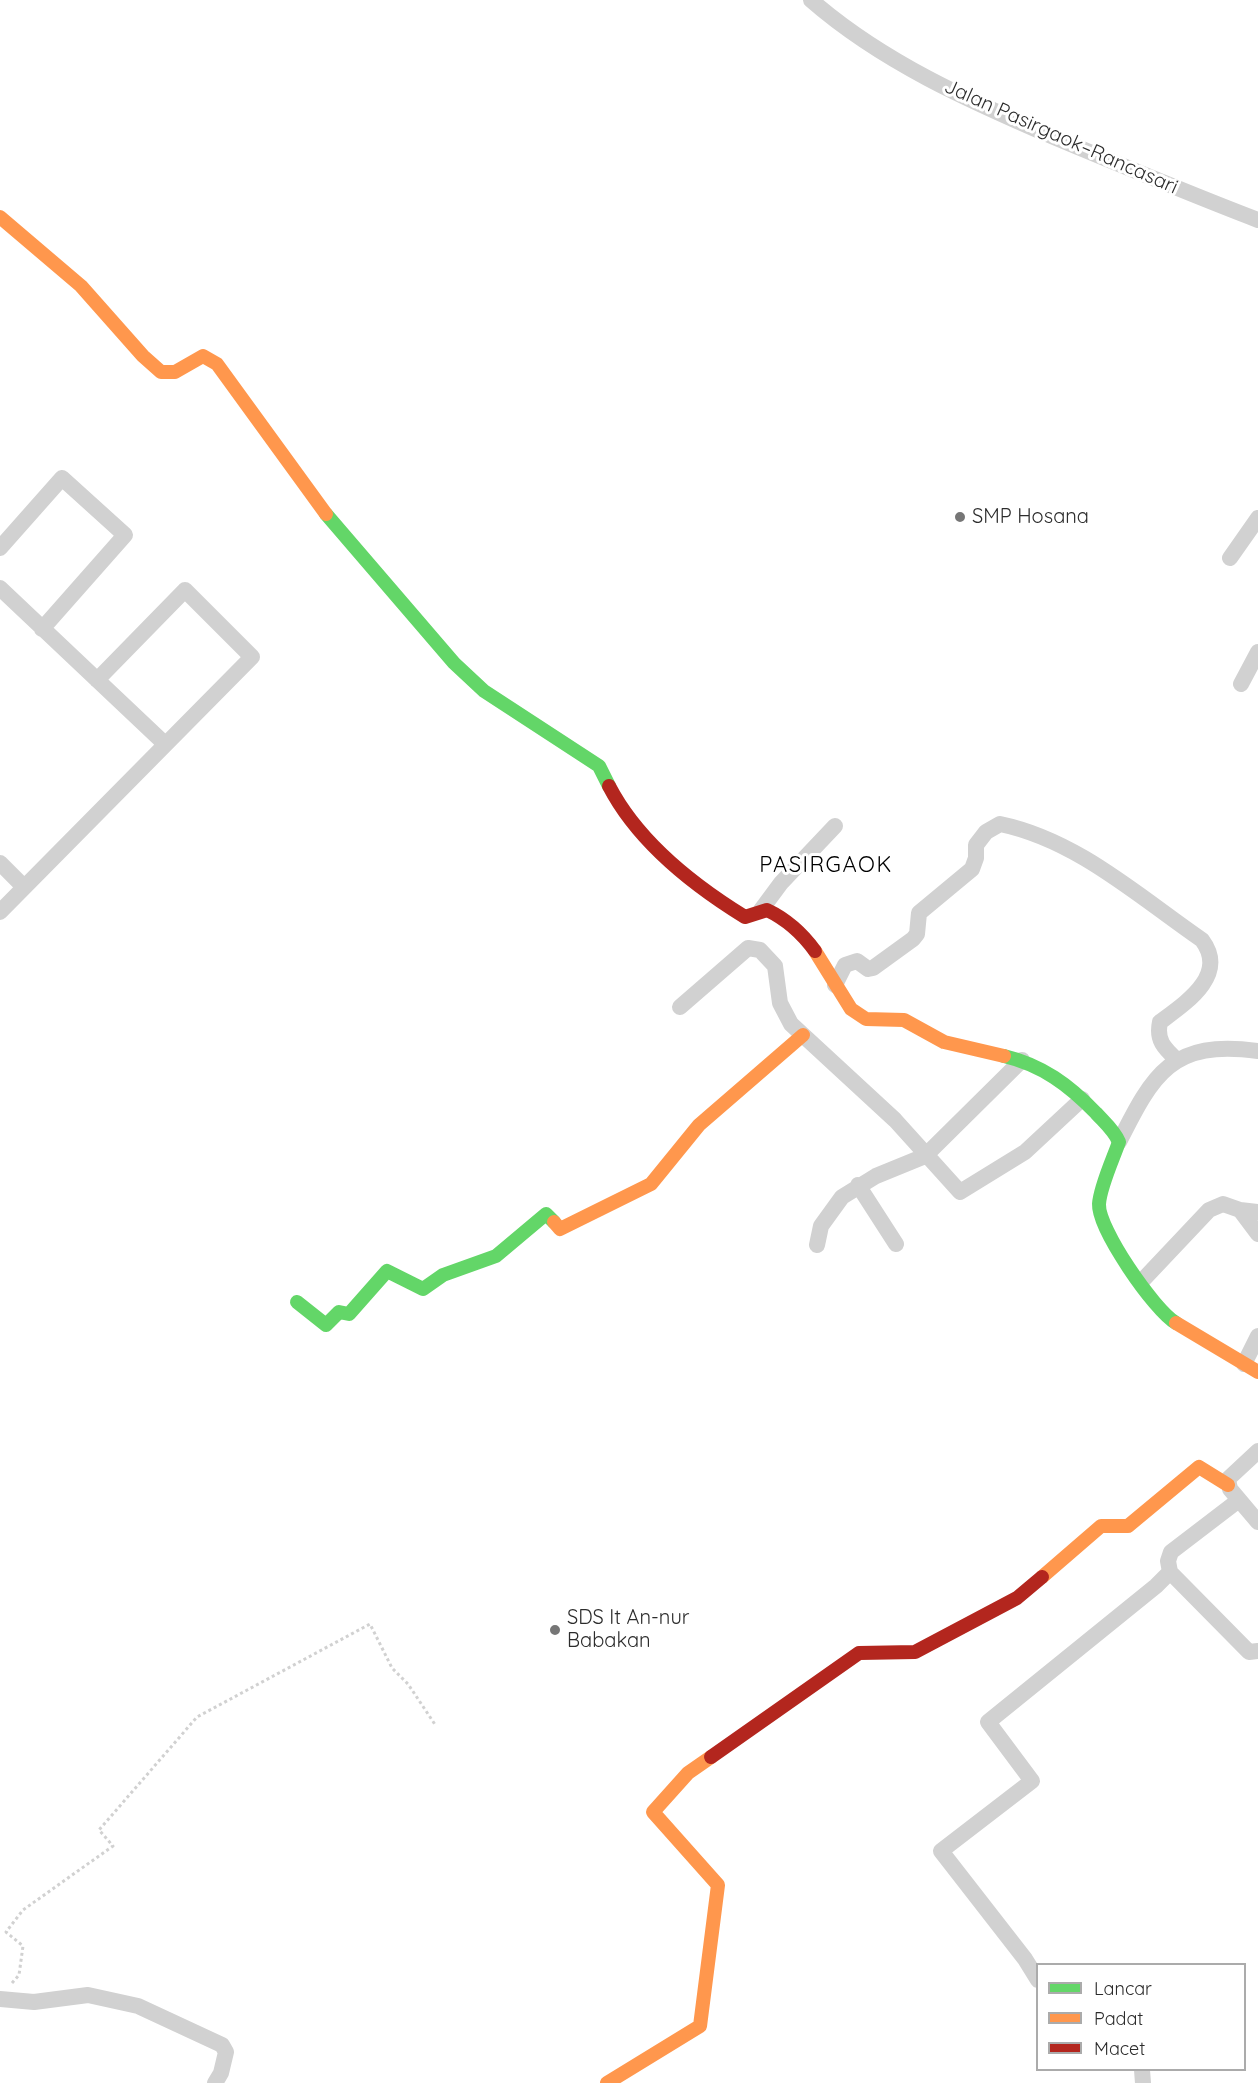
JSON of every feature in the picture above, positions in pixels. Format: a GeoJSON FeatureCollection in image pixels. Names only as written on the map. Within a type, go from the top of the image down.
{"type":"FeatureCollection","features":[{"type":"Feature","properties":{"kind":"street","name":"Jalan Pasirgaok–Rancasari"},"geometry":{"type":"LineString","coordinates":[[811,0],[879,50],[979,105],[1149,178],[1258,220]]}},
{"type":"Feature","properties":{"kind":"street"},"geometry":{"type":"LineString","coordinates":[[0,217],[72,279],[112,319],[148,361],[162,372],[173,372],[197,357],[211,358],[340,533],[465,675],[493,697],[599,766],[633,825],[708,894],[744,917],[761,910],[781,883],[836,826]]}},
{"type":"Feature","properties":{"kind":"street"},"geometry":{"type":"LineString","coordinates":[[0,548],[62,478],[125,535],[42,628]]}},
{"type":"Feature","properties":{"kind":"street"},"geometry":{"type":"LineString","coordinates":[[1230,558],[1258,518]]}},
{"type":"Feature","properties":{"kind":"street"},"geometry":{"type":"LineString","coordinates":[[0,588],[165,744]]}},
{"type":"Feature","properties":{"kind":"street"},"geometry":{"type":"LineString","coordinates":[[0,912],[252,657],[185,590],[97,680]]}},
{"type":"Feature","properties":{"kind":"street"},"geometry":{"type":"LineString","coordinates":[[1241,684],[1258,652]]}},
{"type":"Feature","properties":{"kind":"street"},"geometry":{"type":"LineString","coordinates":[[835,985],[845,965],[856,961],[868,969],[873,968],[913,939],[917,934],[919,913],[972,869],[976,858],[976,845],[986,832],[1000,824],[1025,829],[1105,869],[1202,940],[1211,953],[1210,967],[1205,982],[1184,1005],[1160,1022],[1157,1033],[1163,1047],[1177,1060]]}},
{"type":"Feature","properties":{"kind":"street"},"geometry":{"type":"LineString","coordinates":[[0,863],[24,887]]}},
{"type":"Feature","properties":{"kind":"street"},"geometry":{"type":"LineString","coordinates":[[761,910],[780,916],[799,931],[851,1009],[866,1019],[904,1020],[944,1042],[1022,1060],[1054,1075],[1082,1099],[1115,1133],[1119,1142]]}},
{"type":"Feature","properties":{"kind":"street"},"geometry":{"type":"LineString","coordinates":[[680,1007],[748,948],[760,950],[775,966],[780,1003],[791,1024],[895,1120],[957,1191],[963,1191],[1024,1152],[1082,1099]]}},
{"type":"Feature","properties":{"kind":"street"},"geometry":{"type":"LineString","coordinates":[[297,1302],[326,1325],[339,1312],[349,1314],[387,1271],[423,1289],[443,1275],[496,1256],[546,1214],[560,1229],[634,1194],[651,1184],[699,1125],[803,1035]]}},
{"type":"Feature","properties":{"kind":"street"},"geometry":{"type":"LineString","coordinates":[[1258,1051],[1234,1049],[1210,1051],[1177,1060],[1163,1069],[1148,1086],[1119,1142],[1099,1207],[1106,1228],[1141,1282],[1172,1321],[1251,1368],[1258,1336]]}},
{"type":"Feature","properties":{"kind":"street"},"geometry":{"type":"LineString","coordinates":[[817,1245],[821,1226],[833,1206],[858,1185],[904,1163],[925,1156],[1022,1060]]}},
{"type":"Feature","properties":{"kind":"street"},"geometry":{"type":"LineString","coordinates":[[858,1185],[896,1244]]}},
{"type":"Feature","properties":{"kind":"street"},"geometry":{"type":"LineString","coordinates":[[1141,1282],[1209,1210],[1223,1204],[1240,1210],[1258,1212]]}},
{"type":"Feature","properties":{"kind":"street"},"geometry":{"type":"LineString","coordinates":[[1240,1210],[1258,1234]]}},
{"type":"Feature","properties":{"kind":"street"},"geometry":{"type":"LineString","coordinates":[[1228,1485],[1230,1475],[1258,1451]]}},
{"type":"Feature","properties":{"kind":"street"},"geometry":{"type":"LineString","coordinates":[[607,2083],[700,2026],[718,1885],[653,1812],[688,1773],[859,1653],[915,1652],[1017,1598],[1101,1526],[1128,1526],[1199,1467],[1228,1485],[1258,1522]]}},
{"type":"Feature","properties":{"kind":"street"},"geometry":{"type":"LineString","coordinates":[[1239,1500],[1171,1552],[1168,1561],[1170,1572],[1248,1652],[1258,1651]]}},
{"type":"Feature","properties":{"kind":"street"},"geometry":{"type":"LineString","coordinates":[[1036,1977],[1025,1959],[941,1851],[1032,1781],[988,1722],[1170,1572]]}},
{"type":"Feature","properties":{"kind":"street"},"geometry":{"type":"LineString","coordinates":[[3,1994],[34,2002],[88,1995],[138,2006],[222,2045],[226,2052],[225,2062],[215,2083]]}},
{"type":"Feature","properties":{"kind":"path"},"geometry":{"type":"LineString","coordinates":[[3,1994],[20,1975],[23,1946],[6,1932],[23,1910],[113,1846],[99,1830],[197,1717],[370,1624],[392,1668],[408,1684],[436,1726]]}},
{"type":"Feature","properties":{"kind":"traffic: fast"},"geometry":{"type":"LineString","coordinates":[[326,514],[454,663],[484,691],[599,766],[609,786]]}},
{"type":"Feature","properties":{"kind":"traffic: fast"},"geometry":{"type":"LineString","coordinates":[[1004,1056],[1031,1065],[1054,1077],[1086,1103],[1114,1134],[1119,1142],[1102,1190],[1099,1204],[1101,1216],[1129,1268],[1166,1315],[1176,1323]]}},
{"type":"Feature","properties":{"kind":"traffic: fast"},"geometry":{"type":"LineString","coordinates":[[297,1302],[326,1325],[339,1312],[349,1314],[387,1271],[423,1289],[443,1275],[496,1256],[546,1214],[554,1222]]}},
{"type":"Feature","properties":{"kind":"traffic: slow"},"geometry":{"type":"LineString","coordinates":[[0,217],[81,286],[143,356],[161,372],[175,372],[203,356],[217,364],[326,514]]}},
{"type":"Feature","properties":{"kind":"traffic: slow"},"geometry":{"type":"LineString","coordinates":[[815,951],[851,1009],[866,1019],[904,1020],[944,1042],[1004,1056]]}},
{"type":"Feature","properties":{"kind":"traffic: slow"},"geometry":{"type":"LineString","coordinates":[[554,1222],[560,1229],[651,1184],[699,1125],[803,1035]]}},
{"type":"Feature","properties":{"kind":"traffic: slow"},"geometry":{"type":"LineString","coordinates":[[1176,1323],[1258,1372]]}},
{"type":"Feature","properties":{"kind":"traffic: slow"},"geometry":{"type":"LineString","coordinates":[[1042,1577],[1101,1526],[1128,1526],[1199,1467],[1228,1485]]}},
{"type":"Feature","properties":{"kind":"traffic: slow"},"geometry":{"type":"LineString","coordinates":[[607,2083],[700,2026],[718,1885],[653,1812],[688,1773],[711,1757]]}},
{"type":"Feature","properties":{"kind":"traffic: jam"},"geometry":{"type":"LineString","coordinates":[[609,786],[635,826],[651,844],[687,876],[745,917],[767,910],[782,918],[794,927],[815,951]]}},
{"type":"Feature","properties":{"kind":"traffic: jam"},"geometry":{"type":"LineString","coordinates":[[711,1757],[859,1653],[915,1652],[1017,1598],[1042,1577]]}},
{"type":"Feature","properties":{"kind":"place","name":"SMP Hosana"},"geometry":{"type":"Point","coordinates":[960,517]}},
{"type":"Feature","properties":{"kind":"place","name":"SDS It An-nur Babakan"},"geometry":{"type":"Point","coordinates":[555,1630]}},
{"type":"Feature","properties":{"kind":"district","name":"PASIRGAOK"},"geometry":{"type":"Point","coordinates":[826,865]}}]}
